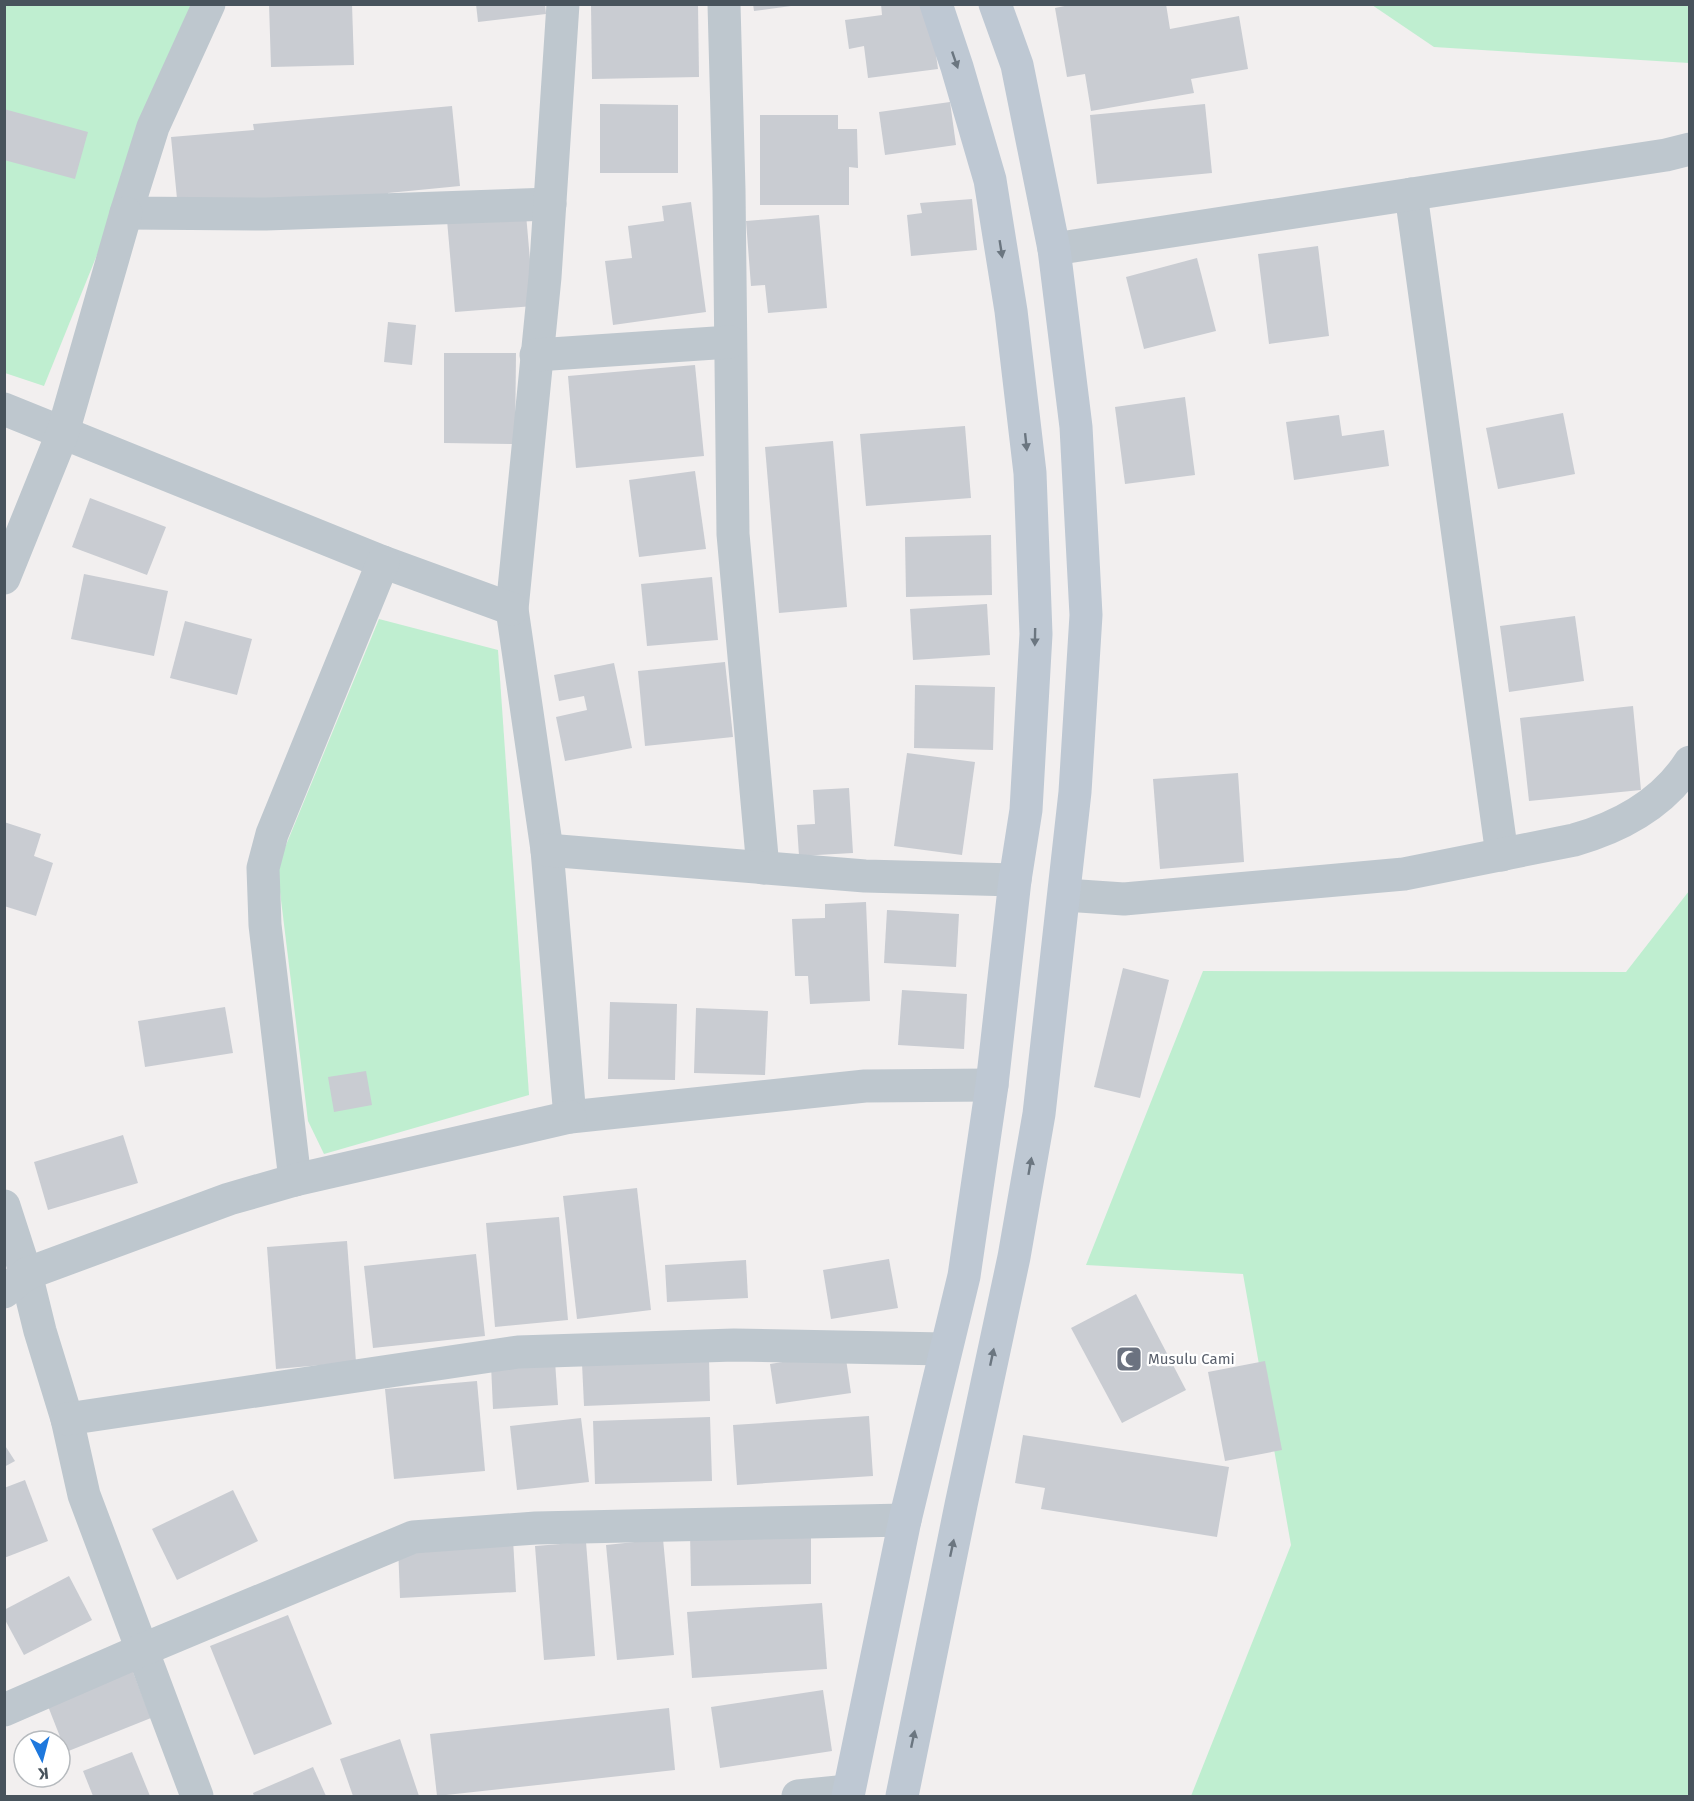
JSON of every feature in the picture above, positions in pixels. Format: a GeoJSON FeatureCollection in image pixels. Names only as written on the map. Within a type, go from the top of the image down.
{"type":"FeatureCollection","features":[{"type":"Feature","properties":{"kind":"street"},"geometry":{"type":"LineString","coordinates":[[4,578],[63,432],[153,127],[209,4]]}},
{"type":"Feature","properties":{"kind":"street"},"geometry":{"type":"LineString","coordinates":[[563,4],[545,277],[512,609],[547,850],[570,1117]]}},
{"type":"Feature","properties":{"kind":"street"},"geometry":{"type":"LineString","coordinates":[[724,4],[733,534],[763,868]]}},
{"type":"Feature","properties":{"kind":"street"},"geometry":{"type":"LineString","coordinates":[[798,1797],[848,1794],[904,1520],[964,1276],[992,1085],[1015,880],[1026,810],[1036,634],[1030,473],[1011,311],[990,180],[936,4]]}},
{"type":"Feature","properties":{"kind":"street"},"geometry":{"type":"LineString","coordinates":[[902,1797],[958,1517],[1014,1257],[1039,1114],[1075,792],[1086,615],[1077,427],[1054,249],[1017,64],[995,4]]}},
{"type":"Feature","properties":{"kind":"street"},"geometry":{"type":"LineString","coordinates":[[1054,249],[1666,155],[1689,149]]}},
{"type":"Feature","properties":{"kind":"street"},"geometry":{"type":"LineString","coordinates":[[1411,194],[1502,855]]}},
{"type":"Feature","properties":{"kind":"street"},"geometry":{"type":"LineString","coordinates":[[126,213],[266,214],[550,204]]}},
{"type":"Feature","properties":{"kind":"street"},"geometry":{"type":"LineString","coordinates":[[536,355],[730,342]]}},
{"type":"Feature","properties":{"kind":"street"},"geometry":{"type":"LineString","coordinates":[[4,409],[383,562],[512,609]]}},
{"type":"Feature","properties":{"kind":"street"},"geometry":{"type":"LineString","coordinates":[[295,1180],[265,925],[263,868],[272,834],[383,562]]}},
{"type":"Feature","properties":{"kind":"street"},"geometry":{"type":"LineString","coordinates":[[1065,895],[1124,899],[1404,874],[1574,840],[1600,833],[1646,808],[1669,788],[1689,762]]}},
{"type":"Feature","properties":{"kind":"street"},"geometry":{"type":"LineString","coordinates":[[547,850],[865,876],[1015,880]]}},
{"type":"Feature","properties":{"kind":"street"},"geometry":{"type":"LineString","coordinates":[[15,1283],[229,1199],[295,1180],[570,1117],[864,1086],[992,1085]]}},
{"type":"Feature","properties":{"kind":"street"},"geometry":{"type":"LineString","coordinates":[[4,1206],[15,1283],[40,1332],[67,1419],[84,1495],[197,1797]]}},
{"type":"Feature","properties":{"kind":"street"},"geometry":{"type":"LineString","coordinates":[[67,1419],[518,1352],[734,1345],[945,1349]]}},
{"type":"Feature","properties":{"kind":"street"},"geometry":{"type":"LineString","coordinates":[[4,1710],[413,1537],[536,1528],[904,1520]]}},
{"type":"Feature","properties":{"kind":"green space"},"geometry":{"type":"Polygon","coordinates":[[[5,5],[198,5],[44,386],[5,373],[5,5]]]}},
{"type":"Feature","properties":{"kind":"green space"},"geometry":{"type":"Polygon","coordinates":[[[1372,5],[1689,5],[1689,63],[1434,47],[1372,5]]]}},
{"type":"Feature","properties":{"kind":"green space"},"geometry":{"type":"Polygon","coordinates":[[[379,619],[498,650],[529,1095],[324,1154],[308,1121],[277,867],[379,619]]]}},
{"type":"Feature","properties":{"kind":"green space"},"geometry":{"type":"Polygon","coordinates":[[[1689,891],[1689,1796],[1191,1796],[1291,1545],[1243,1274],[1086,1265],[1203,971],[1626,972],[1689,891]]]}},
{"type":"Feature","properties":{"kind":"building"},"geometry":{"type":"Polygon","coordinates":[[[269,4],[352,4],[354,65],[271,67],[269,4]]]}},
{"type":"Feature","properties":{"kind":"building"},"geometry":{"type":"Polygon","coordinates":[[[476,4],[545,4],[546,14],[478,22],[476,4]]]}},
{"type":"Feature","properties":{"kind":"building"},"geometry":{"type":"Polygon","coordinates":[[[591,4],[698,4],[699,77],[592,79],[591,4]]]}},
{"type":"Feature","properties":{"kind":"building"},"geometry":{"type":"Polygon","coordinates":[[[753,4],[790,4],[791,6],[754,11],[753,4]]]}},
{"type":"Feature","properties":{"kind":"building"},"geometry":{"type":"Polygon","coordinates":[[[881,4],[929,4],[938,69],[868,78],[864,46],[849,49],[845,20],[882,15],[881,4]]]}},
{"type":"Feature","properties":{"kind":"building"},"geometry":{"type":"Polygon","coordinates":[[[1074,4],[1166,4],[1170,29],[1239,16],[1248,69],[1191,79],[1194,93],[1091,111],[1085,74],[1067,77],[1055,8],[1074,4]]]}},
{"type":"Feature","properties":{"kind":"building"},"geometry":{"type":"Polygon","coordinates":[[[950,102],[956,145],[885,155],[879,112],[950,102]]]}},
{"type":"Feature","properties":{"kind":"building"},"geometry":{"type":"Polygon","coordinates":[[[600,104],[678,105],[678,173],[600,173],[600,104]]]}},
{"type":"Feature","properties":{"kind":"building"},"geometry":{"type":"Polygon","coordinates":[[[1205,104],[1212,173],[1097,184],[1090,115],[1205,104]]]}},
{"type":"Feature","properties":{"kind":"building"},"geometry":{"type":"Polygon","coordinates":[[[452,106],[460,186],[388,193],[389,203],[178,209],[171,137],[254,130],[253,124],[452,106]]]}},
{"type":"Feature","properties":{"kind":"building"},"geometry":{"type":"Polygon","coordinates":[[[4,109],[88,132],[75,179],[4,160],[4,109]]]}},
{"type":"Feature","properties":{"kind":"building"},"geometry":{"type":"Polygon","coordinates":[[[760,115],[838,115],[838,129],[857,129],[858,168],[849,167],[849,205],[760,205],[760,115]]]}},
{"type":"Feature","properties":{"kind":"building"},"geometry":{"type":"Polygon","coordinates":[[[972,199],[977,250],[911,256],[907,215],[922,213],[920,203],[972,199]]]}},
{"type":"Feature","properties":{"kind":"building"},"geometry":{"type":"Polygon","coordinates":[[[691,202],[706,312],[613,325],[605,261],[632,258],[628,226],[664,221],[662,206],[691,202]]]}},
{"type":"Feature","properties":{"kind":"building"},"geometry":{"type":"Polygon","coordinates":[[[526,214],[534,306],[455,312],[447,220],[526,214]]]}},
{"type":"Feature","properties":{"kind":"building"},"geometry":{"type":"Polygon","coordinates":[[[819,215],[827,308],[768,313],[765,285],[751,286],[746,221],[819,215]]]}},
{"type":"Feature","properties":{"kind":"building"},"geometry":{"type":"Polygon","coordinates":[[[1318,246],[1329,336],[1269,344],[1258,254],[1318,246]]]}},
{"type":"Feature","properties":{"kind":"building"},"geometry":{"type":"Polygon","coordinates":[[[1197,258],[1216,331],[1144,349],[1126,277],[1197,258]]]}},
{"type":"Feature","properties":{"kind":"building"},"geometry":{"type":"Polygon","coordinates":[[[388,322],[416,325],[412,365],[384,362],[388,322]]]}},
{"type":"Feature","properties":{"kind":"building"},"geometry":{"type":"Polygon","coordinates":[[[444,353],[516,353],[515,444],[444,443],[444,353]]]}},
{"type":"Feature","properties":{"kind":"building"},"geometry":{"type":"Polygon","coordinates":[[[695,365],[704,456],[576,468],[568,376],[695,365]]]}},
{"type":"Feature","properties":{"kind":"building"},"geometry":{"type":"Polygon","coordinates":[[[1185,397],[1195,475],[1125,484],[1115,407],[1185,397]]]}},
{"type":"Feature","properties":{"kind":"building"},"geometry":{"type":"Polygon","coordinates":[[[1563,413],[1575,474],[1498,489],[1486,428],[1563,413]]]}},
{"type":"Feature","properties":{"kind":"building"},"geometry":{"type":"Polygon","coordinates":[[[1339,415],[1342,436],[1384,430],[1389,466],[1294,480],[1286,422],[1339,415]]]}},
{"type":"Feature","properties":{"kind":"building"},"geometry":{"type":"Polygon","coordinates":[[[965,426],[971,498],[866,506],[860,434],[965,426]]]}},
{"type":"Feature","properties":{"kind":"building"},"geometry":{"type":"Polygon","coordinates":[[[833,441],[847,607],[779,613],[765,447],[833,441]]]}},
{"type":"Feature","properties":{"kind":"building"},"geometry":{"type":"Polygon","coordinates":[[[695,471],[706,549],[639,557],[629,480],[695,471]]]}},
{"type":"Feature","properties":{"kind":"building"},"geometry":{"type":"Polygon","coordinates":[[[90,498],[166,527],[147,575],[72,547],[90,498]]]}},
{"type":"Feature","properties":{"kind":"building"},"geometry":{"type":"Polygon","coordinates":[[[991,535],[992,595],[906,597],[905,537],[991,535]]]}},
{"type":"Feature","properties":{"kind":"building"},"geometry":{"type":"Polygon","coordinates":[[[84,574],[168,591],[154,656],[71,639],[84,574]]]}},
{"type":"Feature","properties":{"kind":"building"},"geometry":{"type":"Polygon","coordinates":[[[712,577],[718,640],[647,646],[641,584],[712,577]]]}},
{"type":"Feature","properties":{"kind":"building"},"geometry":{"type":"Polygon","coordinates":[[[987,604],[990,655],[913,660],[910,609],[987,604]]]}},
{"type":"Feature","properties":{"kind":"building"},"geometry":{"type":"Polygon","coordinates":[[[1575,616],[1584,681],[1509,692],[1500,626],[1575,616]]]}},
{"type":"Feature","properties":{"kind":"building"},"geometry":{"type":"Polygon","coordinates":[[[185,621],[252,639],[237,695],[170,678],[185,621]]]}},
{"type":"Feature","properties":{"kind":"building"},"geometry":{"type":"Polygon","coordinates":[[[725,662],[733,737],[645,746],[638,671],[725,662]]]}},
{"type":"Feature","properties":{"kind":"building"},"geometry":{"type":"Polygon","coordinates":[[[614,663],[632,748],[565,761],[556,717],[587,710],[584,696],[559,701],[554,675],[614,663]]]}},
{"type":"Feature","properties":{"kind":"building"},"geometry":{"type":"Polygon","coordinates":[[[915,685],[995,687],[993,750],[914,748],[915,685]]]}},
{"type":"Feature","properties":{"kind":"building"},"geometry":{"type":"Polygon","coordinates":[[[1633,706],[1641,790],[1529,801],[1520,718],[1633,706]]]}},
{"type":"Feature","properties":{"kind":"building"},"geometry":{"type":"Polygon","coordinates":[[[907,753],[975,762],[962,855],[894,846],[907,753]]]}},
{"type":"Feature","properties":{"kind":"building"},"geometry":{"type":"Polygon","coordinates":[[[1238,773],[1244,862],[1160,869],[1153,779],[1238,773]]]}},
{"type":"Feature","properties":{"kind":"building"},"geometry":{"type":"Polygon","coordinates":[[[849,788],[853,853],[799,856],[797,825],[815,824],[813,790],[849,788]]]}},
{"type":"Feature","properties":{"kind":"building"},"geometry":{"type":"Polygon","coordinates":[[[4,822],[41,834],[34,856],[53,863],[36,916],[4,906],[4,822]]]}},
{"type":"Feature","properties":{"kind":"building"},"geometry":{"type":"Polygon","coordinates":[[[866,902],[870,1001],[810,1004],[808,976],[795,976],[792,919],[825,918],[825,904],[866,902]]]}},
{"type":"Feature","properties":{"kind":"building"},"geometry":{"type":"Polygon","coordinates":[[[887,910],[959,914],[956,967],[884,963],[887,910]]]}},
{"type":"Feature","properties":{"kind":"building"},"geometry":{"type":"Polygon","coordinates":[[[1123,968],[1169,980],[1140,1098],[1094,1087],[1123,968]]]}},
{"type":"Feature","properties":{"kind":"building"},"geometry":{"type":"Polygon","coordinates":[[[902,990],[967,994],[964,1049],[898,1045],[902,990]]]}},
{"type":"Feature","properties":{"kind":"building"},"geometry":{"type":"Polygon","coordinates":[[[610,1002],[677,1004],[675,1080],[608,1079],[610,1002]]]}},
{"type":"Feature","properties":{"kind":"building"},"geometry":{"type":"Polygon","coordinates":[[[225,1007],[233,1053],[145,1067],[138,1021],[225,1007]]]}},
{"type":"Feature","properties":{"kind":"building"},"geometry":{"type":"Polygon","coordinates":[[[696,1008],[768,1011],[765,1075],[694,1073],[696,1008]]]}},
{"type":"Feature","properties":{"kind":"building"},"geometry":{"type":"Polygon","coordinates":[[[366,1071],[372,1105],[334,1112],[328,1077],[366,1071]]]}},
{"type":"Feature","properties":{"kind":"building"},"geometry":{"type":"Polygon","coordinates":[[[123,1135],[138,1183],[48,1210],[34,1162],[123,1135]]]}},
{"type":"Feature","properties":{"kind":"building"},"geometry":{"type":"Polygon","coordinates":[[[637,1188],[651,1310],[577,1319],[563,1196],[637,1188]]]}},
{"type":"Feature","properties":{"kind":"building"},"geometry":{"type":"Polygon","coordinates":[[[559,1217],[568,1320],[495,1327],[486,1223],[559,1217]]]}},
{"type":"Feature","properties":{"kind":"building"},"geometry":{"type":"Polygon","coordinates":[[[347,1241],[356,1362],[276,1369],[267,1247],[347,1241]]]}},
{"type":"Feature","properties":{"kind":"building"},"geometry":{"type":"Polygon","coordinates":[[[476,1254],[485,1336],[373,1348],[364,1266],[476,1254]]]}},
{"type":"Feature","properties":{"kind":"building"},"geometry":{"type":"Polygon","coordinates":[[[889,1259],[898,1308],[831,1319],[823,1270],[889,1259]]]}},
{"type":"Feature","properties":{"kind":"building"},"geometry":{"type":"Polygon","coordinates":[[[746,1260],[748,1298],[667,1302],[665,1265],[746,1260]]]}},
{"type":"Feature","properties":{"kind":"building","name":"Musulu Cami"},"geometry":{"type":"Polygon","coordinates":[[[1136,1294],[1186,1390],[1122,1423],[1071,1328],[1136,1294]]]}},
{"type":"Feature","properties":{"kind":"building"},"geometry":{"type":"Polygon","coordinates":[[[845,1352],[851,1393],[776,1404],[770,1364],[845,1352]]]}},
{"type":"Feature","properties":{"kind":"building"},"geometry":{"type":"Polygon","coordinates":[[[709,1358],[710,1401],[584,1406],[582,1363],[709,1358]]]}},
{"type":"Feature","properties":{"kind":"building"},"geometry":{"type":"Polygon","coordinates":[[[555,1361],[558,1405],[493,1409],[491,1365],[555,1361]]]}},
{"type":"Feature","properties":{"kind":"building"},"geometry":{"type":"Polygon","coordinates":[[[1265,1361],[1282,1450],[1225,1461],[1208,1372],[1265,1361]]]}},
{"type":"Feature","properties":{"kind":"building"},"geometry":{"type":"Polygon","coordinates":[[[477,1381],[485,1471],[394,1479],[385,1389],[477,1381]]]}},
{"type":"Feature","properties":{"kind":"building"},"geometry":{"type":"Polygon","coordinates":[[[869,1416],[873,1476],[737,1485],[733,1425],[869,1416]]]}},
{"type":"Feature","properties":{"kind":"building"},"geometry":{"type":"Polygon","coordinates":[[[710,1417],[712,1481],[595,1484],[593,1421],[710,1417]]]}},
{"type":"Feature","properties":{"kind":"building"},"geometry":{"type":"Polygon","coordinates":[[[581,1418],[589,1482],[517,1490],[510,1426],[581,1418]]]}},
{"type":"Feature","properties":{"kind":"building"},"geometry":{"type":"Polygon","coordinates":[[[1023,1435],[1229,1467],[1217,1537],[1041,1509],[1045,1488],[1015,1483],[1023,1435]]]}},
{"type":"Feature","properties":{"kind":"building"},"geometry":{"type":"Polygon","coordinates":[[[4,1444],[15,1461],[4,1467],[4,1444]]]}},
{"type":"Feature","properties":{"kind":"building"},"geometry":{"type":"Polygon","coordinates":[[[25,1480],[48,1541],[4,1558],[4,1488],[25,1480]]]}},
{"type":"Feature","properties":{"kind":"building"},"geometry":{"type":"Polygon","coordinates":[[[233,1490],[258,1541],[177,1580],[152,1529],[233,1490]]]}},
{"type":"Feature","properties":{"kind":"building"},"geometry":{"type":"Polygon","coordinates":[[[811,1530],[811,1584],[691,1586],[690,1531],[811,1530]]]}},
{"type":"Feature","properties":{"kind":"building"},"geometry":{"type":"Polygon","coordinates":[[[513,1539],[516,1592],[400,1598],[398,1545],[513,1539]]]}},
{"type":"Feature","properties":{"kind":"building"},"geometry":{"type":"Polygon","coordinates":[[[663,1539],[674,1655],[617,1660],[606,1545],[663,1539]]]}},
{"type":"Feature","properties":{"kind":"building"},"geometry":{"type":"Polygon","coordinates":[[[586,1542],[595,1656],[544,1660],[535,1546],[586,1542]]]}},
{"type":"Feature","properties":{"kind":"building"},"geometry":{"type":"Polygon","coordinates":[[[69,1576],[92,1620],[24,1655],[4,1618],[4,1610],[69,1576]]]}},
{"type":"Feature","properties":{"kind":"building"},"geometry":{"type":"Polygon","coordinates":[[[822,1603],[827,1669],[692,1678],[687,1612],[822,1603]]]}},
{"type":"Feature","properties":{"kind":"building"},"geometry":{"type":"Polygon","coordinates":[[[288,1615],[332,1724],[254,1755],[210,1646],[288,1615]]]}},
{"type":"Feature","properties":{"kind":"building"},"geometry":{"type":"Polygon","coordinates":[[[129,1662],[151,1718],[72,1750],[72,1729],[57,1729],[44,1696],[129,1662]]]}},
{"type":"Feature","properties":{"kind":"building"},"geometry":{"type":"Polygon","coordinates":[[[823,1690],[832,1751],[720,1768],[711,1707],[823,1690]]]}},
{"type":"Feature","properties":{"kind":"building"},"geometry":{"type":"Polygon","coordinates":[[[669,1708],[675,1770],[437,1796],[430,1734],[669,1708]]]}},
{"type":"Feature","properties":{"kind":"building"},"geometry":{"type":"Polygon","coordinates":[[[400,1739],[419,1796],[353,1796],[340,1759],[400,1739]]]}},
{"type":"Feature","properties":{"kind":"building"},"geometry":{"type":"Polygon","coordinates":[[[132,1752],[150,1796],[93,1796],[83,1771],[132,1752]]]}},
{"type":"Feature","properties":{"kind":"building"},"geometry":{"type":"Polygon","coordinates":[[[313,1767],[326,1796],[254,1796],[253,1793],[313,1767]]]}},
{"type":"Feature","properties":{"kind":"place","name":"Musulu Cami"},"geometry":{"type":"Point","coordinates":[1129,1359]}}]}
